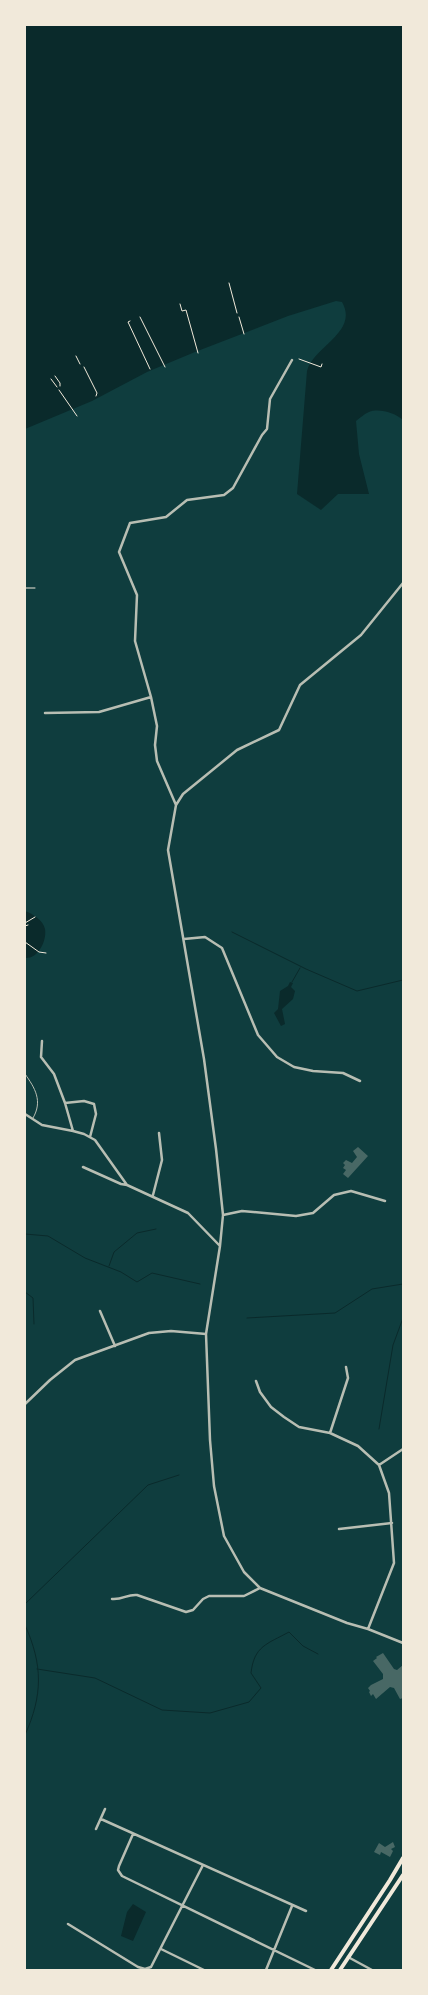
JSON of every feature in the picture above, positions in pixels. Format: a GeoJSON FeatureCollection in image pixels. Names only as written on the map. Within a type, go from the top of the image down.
{"type":"FeatureCollection","features":[{"type":"Feature","properties":{"kind":"main road"},"geometry":{"type":"LineString","coordinates":[[331,1970],[403,1858]]}},
{"type":"Feature","properties":{"kind":"main road"},"geometry":{"type":"LineString","coordinates":[[340,1970],[403,1875],[395,1872]]}},
{"type":"Feature","properties":{"kind":"street"},"geometry":{"type":"LineString","coordinates":[[176,805],[157,761],[155,745],[157,726],[135,641],[137,595],[119,552],[130,523],[159,520],[166,517],[187,500],[224,495],[233,488],[267,429],[270,399],[292,360]]}},
{"type":"Feature","properties":{"kind":"street"},"geometry":{"type":"LineString","coordinates":[[403,583],[361,635],[300,685],[280,730],[236,750],[182,794],[176,805],[168,850],[204,1058],[223,1215],[206,1334],[210,1440],[214,1486],[226,1542],[244,1572],[260,1588],[403,1643]]}},
{"type":"Feature","properties":{"kind":"street"},"geometry":{"type":"LineString","coordinates":[[45,713],[99,712],[151,698]]}},
{"type":"Feature","properties":{"kind":"street"},"geometry":{"type":"LineString","coordinates":[[184,939],[205,937],[222,948],[255,1028],[262,1041],[277,1057],[294,1067],[313,1071],[343,1073],[360,1081]]}},
{"type":"Feature","properties":{"kind":"street"},"geometry":{"type":"LineString","coordinates":[[42,1041],[41,1057],[54,1074],[65,1102],[73,1131]]}},
{"type":"Feature","properties":{"kind":"street"},"geometry":{"type":"LineString","coordinates":[[65,1102],[84,1101],[94,1104],[96,1114],[90,1137]]}},
{"type":"Feature","properties":{"kind":"street"},"geometry":{"type":"LineString","coordinates":[[25,1114],[42,1125],[73,1131],[95,1140],[127,1185]]}},
{"type":"Feature","properties":{"kind":"street"},"geometry":{"type":"LineString","coordinates":[[153,1195],[162,1160],[159,1133]]}},
{"type":"Feature","properties":{"kind":"street"},"geometry":{"type":"LineString","coordinates":[[83,1167],[120,1184],[153,1195],[188,1213],[220,1246]]}},
{"type":"Feature","properties":{"kind":"street"},"geometry":{"type":"LineString","coordinates":[[223,1215],[242,1211],[296,1216],[312,1213],[334,1195],[351,1191],[385,1201]]}},
{"type":"Feature","properties":{"kind":"street"},"geometry":{"type":"LineString","coordinates":[[100,1311],[114,1346]]}},
{"type":"Feature","properties":{"kind":"street"},"geometry":{"type":"LineString","coordinates":[[25,1404],[74,1360],[150,1333],[171,1331],[206,1334]]}},
{"type":"Feature","properties":{"kind":"street"},"geometry":{"type":"LineString","coordinates":[[330,1433],[348,1378],[346,1367]]}},
{"type":"Feature","properties":{"kind":"street"},"geometry":{"type":"LineString","coordinates":[[256,1381],[260,1392],[271,1407],[284,1417],[299,1427],[330,1433],[358,1446],[379,1465],[389,1492],[394,1562],[368,1629]]}},
{"type":"Feature","properties":{"kind":"street"},"geometry":{"type":"LineString","coordinates":[[379,1465],[403,1449]]}},
{"type":"Feature","properties":{"kind":"street"},"geometry":{"type":"LineString","coordinates":[[339,1529],[392,1523]]}},
{"type":"Feature","properties":{"kind":"street"},"geometry":{"type":"LineString","coordinates":[[112,1599],[120,1600],[132,1594],[186,1612],[193,1610],[203,1598],[209,1596],[244,1596],[260,1588]]}},
{"type":"Feature","properties":{"kind":"street"},"geometry":{"type":"LineString","coordinates":[[96,1829],[105,1809]]}},
{"type":"Feature","properties":{"kind":"street"},"geometry":{"type":"LineString","coordinates":[[100,1819],[306,1911]]}},
{"type":"Feature","properties":{"kind":"street"},"geometry":{"type":"LineString","coordinates":[[133,1834],[119,1866],[118,1870],[122,1876],[315,1970]]}},
{"type":"Feature","properties":{"kind":"street"},"geometry":{"type":"LineString","coordinates":[[68,1924],[138,1968],[145,1969],[151,1967],[203,1865]]}},
{"type":"Feature","properties":{"kind":"street"},"geometry":{"type":"LineString","coordinates":[[266,1970],[292,1906]]}},
{"type":"Feature","properties":{"kind":"street"},"geometry":{"type":"LineString","coordinates":[[161,1948],[204,1970]]}},
{"type":"Feature","properties":{"kind":"street"},"geometry":{"type":"LineString","coordinates":[[348,1957],[372,1970]]}},
{"type":"Feature","properties":{"kind":"lane"},"geometry":{"type":"LineString","coordinates":[[25,1074],[35,1088],[38,1101],[38,1108],[33,1119]]}},
{"type":"Feature","properties":{"kind":"path"},"geometry":{"type":"LineString","coordinates":[[229,283],[238,313]]}},
{"type":"Feature","properties":{"kind":"path"},"geometry":{"type":"LineString","coordinates":[[180,304],[182,311],[186,310],[198,353]]}},
{"type":"Feature","properties":{"kind":"path"},"geometry":{"type":"LineString","coordinates":[[181,308],[186,306]]}},
{"type":"Feature","properties":{"kind":"path"},"geometry":{"type":"LineString","coordinates":[[140,317],[165,367]]}},
{"type":"Feature","properties":{"kind":"path"},"geometry":{"type":"LineString","coordinates":[[239,317],[244,334]]}},
{"type":"Feature","properties":{"kind":"path"},"geometry":{"type":"LineString","coordinates":[[130,321],[128,322],[150,369]]}},
{"type":"Feature","properties":{"kind":"path"},"geometry":{"type":"LineString","coordinates":[[76,356],[80,364]]}},
{"type":"Feature","properties":{"kind":"path"},"geometry":{"type":"LineString","coordinates":[[300,359],[321,367],[322,364]]}},
{"type":"Feature","properties":{"kind":"path"},"geometry":{"type":"LineString","coordinates":[[84,367],[97,393],[96,396]]}},
{"type":"Feature","properties":{"kind":"path"},"geometry":{"type":"LineString","coordinates":[[51,379],[59,387],[60,383],[55,376]]}},
{"type":"Feature","properties":{"kind":"path"},"geometry":{"type":"LineString","coordinates":[[59,390],[78,416]]}},
{"type":"Feature","properties":{"kind":"path"},"geometry":{"type":"LineString","coordinates":[[25,588],[35,588]]}},
{"type":"Feature","properties":{"kind":"path"},"geometry":{"type":"LineString","coordinates":[[25,923],[35,917]]}},
{"type":"Feature","properties":{"kind":"path"},"geometry":{"type":"LineString","coordinates":[[25,942],[39,952],[46,953]]}},
{"type":"Feature","properties":{"kind":"water"},"geometry":{"type":"Polygon","coordinates":[[[25,25],[403,25],[403,420],[391,413],[373,411],[356,421],[359,454],[369,494],[338,494],[321,510],[297,494],[307,371],[311,362],[345,322],[346,313],[342,302],[336,301],[288,316],[195,352],[147,372],[92,401],[25,429],[25,25]]]}},
{"type":"Feature","properties":{"kind":"water"},"geometry":{"type":"Polygon","coordinates":[[[25,911],[40,920],[45,929],[45,939],[41,948],[30,958],[25,958],[25,911]]]}},
{"type":"Feature","properties":{"kind":"water"},"geometry":{"type":"Polygon","coordinates":[[[290,982],[293,983],[291,987],[295,991],[293,999],[282,1009],[285,1024],[281,1026],[274,1013],[278,1009],[280,991],[288,986],[290,982]]]}},
{"type":"Feature","properties":{"kind":"water"},"geometry":{"type":"Polygon","coordinates":[[[133,1904],[146,1912],[133,1941],[121,1936],[127,1912],[133,1904]]]}},
{"type":"Feature","properties":{"kind":"building"},"geometry":{"type":"Polygon","coordinates":[[[358,1147],[368,1156],[348,1178],[343,1174],[346,1170],[343,1168],[345,1165],[343,1163],[346,1160],[352,1163],[357,1157],[353,1151],[358,1147]]]}},
{"type":"Feature","properties":{"kind":"building"},"geometry":{"type":"Polygon","coordinates":[[[383,1653],[394,1669],[397,1670],[403,1665],[403,1698],[400,1699],[394,1688],[390,1687],[376,1699],[369,1692],[368,1688],[371,1685],[383,1679],[383,1674],[373,1661],[383,1653]]]}},
{"type":"Feature","properties":{"kind":"building"},"geometry":{"type":"Polygon","coordinates":[[[393,1842],[395,1847],[391,1849],[393,1851],[390,1857],[381,1852],[380,1855],[374,1852],[379,1843],[385,1847],[393,1842]]]}},
{"type":"Feature","properties":{"kind":"waterway"},"geometry":{"type":"LineString","coordinates":[[232,932],[306,969],[357,991],[403,980]]}},
{"type":"Feature","properties":{"kind":"waterway"},"geometry":{"type":"LineString","coordinates":[[292,982],[300,968]]}},
{"type":"Feature","properties":{"kind":"waterway"},"geometry":{"type":"LineString","coordinates":[[109,1266],[114,1252],[137,1233],[156,1229]]}},
{"type":"Feature","properties":{"kind":"waterway"},"geometry":{"type":"LineString","coordinates":[[25,1234],[48,1236],[85,1258],[121,1272],[137,1282],[152,1273],[200,1284]]}},
{"type":"Feature","properties":{"kind":"waterway"},"geometry":{"type":"LineString","coordinates":[[247,1318],[335,1313],[372,1289],[403,1284]]}},
{"type":"Feature","properties":{"kind":"waterway"},"geometry":{"type":"LineString","coordinates":[[25,1292],[33,1298],[34,1324]]}},
{"type":"Feature","properties":{"kind":"waterway"},"geometry":{"type":"LineString","coordinates":[[379,1429],[393,1345],[403,1318]]}},
{"type":"Feature","properties":{"kind":"waterway"},"geometry":{"type":"LineString","coordinates":[[25,1604],[148,1485],[179,1475]]}},
{"type":"Feature","properties":{"kind":"waterway"},"geometry":{"type":"LineString","coordinates":[[25,1625],[38,1667],[38,1693],[25,1735]]}},
{"type":"Feature","properties":{"kind":"waterway"},"geometry":{"type":"LineString","coordinates":[[37,1669],[95,1678],[162,1710],[210,1713],[249,1702],[261,1688],[251,1673],[255,1657],[263,1647],[274,1640],[289,1632],[303,1646],[318,1654]]}}]}
